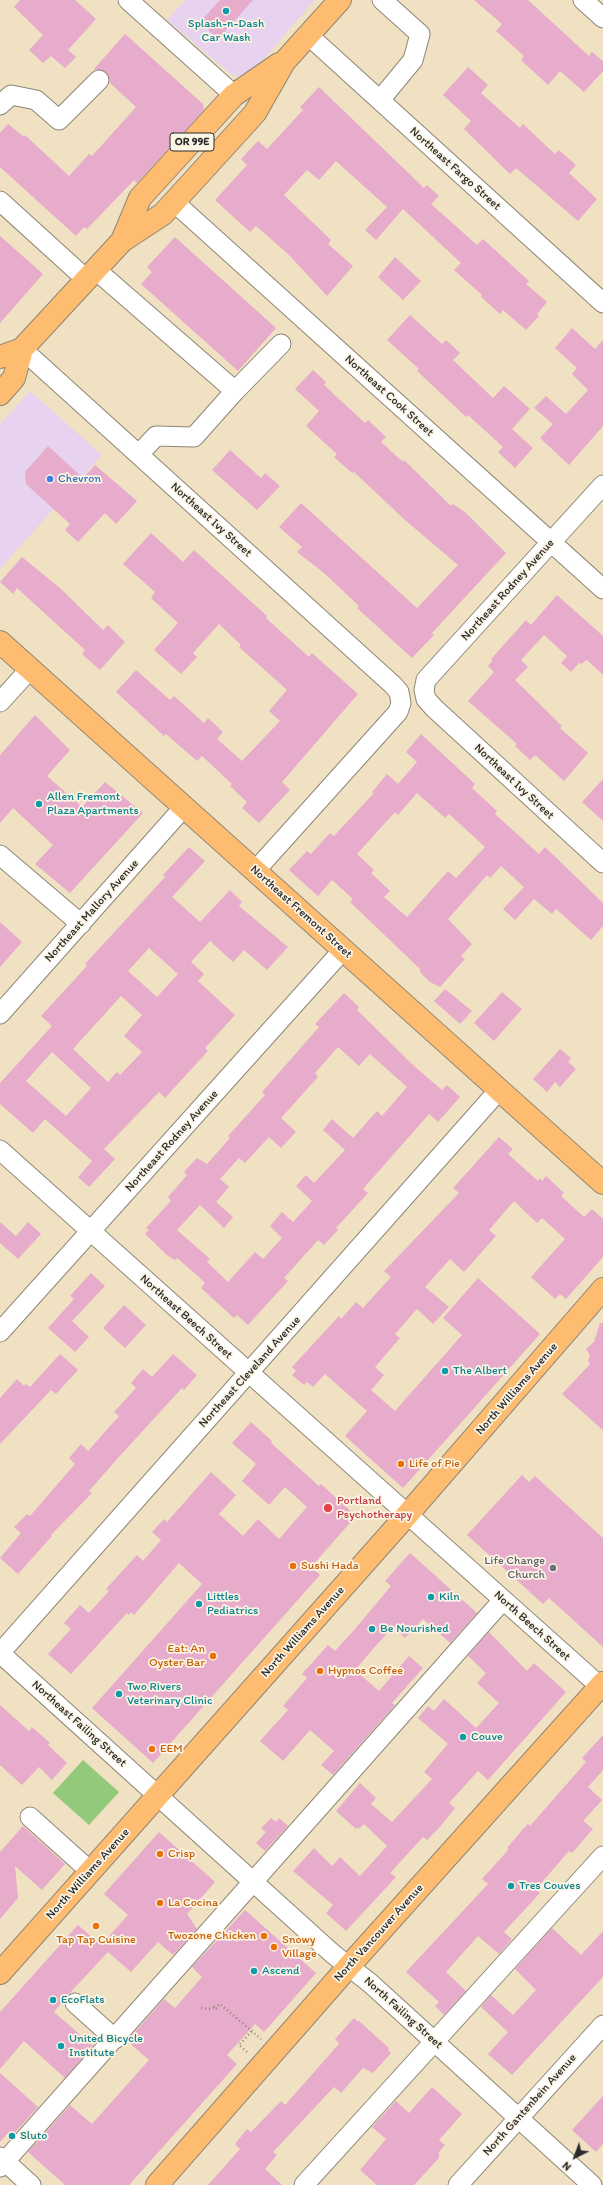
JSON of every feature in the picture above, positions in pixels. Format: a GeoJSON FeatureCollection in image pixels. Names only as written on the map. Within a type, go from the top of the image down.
{"type":"FeatureCollection","features":[{"type":"Feature","properties":{"kind":"main road","name":"OR 99E"},"geometry":{"type":"LineString","coordinates":[[0,358],[22,349],[122,241],[163,214],[255,113],[284,62],[340,0]]}},
{"type":"Feature","properties":{"kind":"main road","name":"OR 99E"},"geometry":{"type":"LineString","coordinates":[[122,241],[140,198],[234,95],[284,62]]}},
{"type":"Feature","properties":{"kind":"main road","name":"OR 99E"},"geometry":{"type":"LineString","coordinates":[[0,394],[14,378],[22,349]]}},
{"type":"Feature","properties":{"kind":"main road","name":"Northeast Fremont Street"},"geometry":{"type":"LineString","coordinates":[[0,642],[603,1183]]}},
{"type":"Feature","properties":{"kind":"main road","name":"North Williams Avenue"},"geometry":{"type":"LineString","coordinates":[[0,1973],[407,1515],[603,1289]]}},
{"type":"Feature","properties":{"kind":"main road","name":"North Vancouver Avenue"},"geometry":{"type":"LineString","coordinates":[[157,2185],[349,1966],[602,1686]]}},
{"type":"Feature","properties":{"kind":"street"},"geometry":{"type":"LineString","coordinates":[[128,0],[234,95]]}},
{"type":"Feature","properties":{"kind":"street"},"geometry":{"type":"LineString","coordinates":[[380,100],[413,60],[420,34],[382,0]]}},
{"type":"Feature","properties":{"kind":"street"},"geometry":{"type":"LineString","coordinates":[[583,0],[603,18]]}},
{"type":"Feature","properties":{"kind":"street","name":"Northeast Fargo Street"},"geometry":{"type":"LineString","coordinates":[[308,35],[603,303]]}},
{"type":"Feature","properties":{"kind":"street"},"geometry":{"type":"LineString","coordinates":[[0,105],[11,95],[36,100],[59,120],[99,80]]}},
{"type":"Feature","properties":{"kind":"street"},"geometry":{"type":"LineString","coordinates":[[0,201],[235,391]]}},
{"type":"Feature","properties":{"kind":"street","name":"Northeast Cook Street"},"geometry":{"type":"LineString","coordinates":[[174,202],[603,589]]}},
{"type":"Feature","properties":{"kind":"street"},"geometry":{"type":"LineString","coordinates":[[138,454],[156,436],[194,437],[235,391],[281,344]]}},
{"type":"Feature","properties":{"kind":"street","name":"Northeast Ivy Street"},"geometry":{"type":"LineString","coordinates":[[22,349],[387,679],[399,692],[401,703],[398,712],[255,871]]}},
{"type":"Feature","properties":{"kind":"street","name":"Northeast Rodney Avenue"},"geometry":{"type":"LineString","coordinates":[[426,699],[424,690],[426,680],[603,485]]}},
{"type":"Feature","properties":{"kind":"street"},"geometry":{"type":"LineString","coordinates":[[0,702],[30,669]]}},
{"type":"Feature","properties":{"kind":"street","name":"Northeast Ivy Street"},"geometry":{"type":"LineString","coordinates":[[426,699],[603,863]]}},
{"type":"Feature","properties":{"kind":"street","name":"Northeast Mallory Avenue"},"geometry":{"type":"LineString","coordinates":[[0,1014],[184,807]]}},
{"type":"Feature","properties":{"kind":"street"},"geometry":{"type":"LineString","coordinates":[[0,855],[80,924]]}},
{"type":"Feature","properties":{"kind":"street","name":"Northeast Rodney Avenue"},"geometry":{"type":"LineString","coordinates":[[0,1332],[343,950]]}},
{"type":"Feature","properties":{"kind":"street","name":"Northeast Cleveland Avenue"},"geometry":{"type":"LineString","coordinates":[[0,1654],[499,1090]]}},
{"type":"Feature","properties":{"kind":"street","name":"Northeast Beech Street"},"geometry":{"type":"LineString","coordinates":[[0,1150],[407,1515]]}},
{"type":"Feature","properties":{"kind":"street","name":"North Beech Street"},"geometry":{"type":"LineString","coordinates":[[407,1515],[602,1686]]}},
{"type":"Feature","properties":{"kind":"street"},"geometry":{"type":"LineString","coordinates":[[31,2185],[2,2162],[115,2038],[503,1600]]}},
{"type":"Feature","properties":{"kind":"street","name":"Northeast Failing Street"},"geometry":{"type":"LineString","coordinates":[[0,1654],[158,1795]]}},
{"type":"Feature","properties":{"kind":"street","name":"North Failing Street"},"geometry":{"type":"LineString","coordinates":[[158,1795],[434,2041],[592,2185]]}},
{"type":"Feature","properties":{"kind":"street"},"geometry":{"type":"LineString","coordinates":[[30,1817],[90,1871]]}},
{"type":"Feature","properties":{"kind":"street"},"geometry":{"type":"LineString","coordinates":[[304,2185],[603,1856]]}},
{"type":"Feature","properties":{"kind":"street"},"geometry":{"type":"LineString","coordinates":[[75,2004],[115,2038]]}},
{"type":"Feature","properties":{"kind":"street","name":"North Gantenbein Avenue"},"geometry":{"type":"LineString","coordinates":[[458,2185],[603,2025]]}},
{"type":"Feature","properties":{"kind":"path"},"geometry":{"type":"LineString","coordinates":[[201,2008],[211,2009],[220,2004],[275,2051]]}},
{"type":"Feature","properties":{"kind":"shaded area"},"geometry":{"type":"Polygon","coordinates":[[[185,0],[315,0],[248,77],[233,76],[167,20],[185,0]]]}},
{"type":"Feature","properties":{"kind":"shaded area"},"geometry":{"type":"Polygon","coordinates":[[[30,391],[102,455],[0,569],[0,424],[30,391]]]}},
{"type":"Feature","properties":{"kind":"green space"},"geometry":{"type":"Polygon","coordinates":[[[83,1760],[119,1792],[89,1825],[53,1793],[83,1760]]]}},
{"type":"Feature","properties":{"kind":"building"},"geometry":{"type":"Polygon","coordinates":[[[20,0],[75,0],[96,19],[68,50],[76,57],[65,68],[51,56],[43,63],[29,50],[43,35],[14,7],[20,0]]]}},
{"type":"Feature","properties":{"kind":"building","name":"Splash-n-Dash Car Wash"},"geometry":{"type":"Polygon","coordinates":[[[220,0],[253,0],[218,39],[200,22],[220,0]]]}},
{"type":"Feature","properties":{"kind":"building"},"geometry":{"type":"Polygon","coordinates":[[[474,0],[528,0],[589,56],[592,52],[603,61],[603,71],[584,92],[560,71],[548,85],[521,60],[524,56],[496,31],[502,24],[474,0]]]}},
{"type":"Feature","properties":{"kind":"building"},"geometry":{"type":"Polygon","coordinates":[[[125,34],[203,104],[204,110],[137,183],[134,180],[87,229],[84,227],[76,236],[0,167],[0,133],[8,124],[24,137],[25,135],[69,176],[89,154],[92,156],[136,107],[110,83],[106,72],[94,69],[125,34]]]}},
{"type":"Feature","properties":{"kind":"building"},"geometry":{"type":"Polygon","coordinates":[[[468,67],[488,85],[481,93],[520,128],[523,124],[555,154],[559,150],[576,165],[569,173],[597,199],[578,221],[516,168],[510,174],[464,129],[471,121],[443,95],[468,67]]]}},
{"type":"Feature","properties":{"kind":"building"},"geometry":{"type":"Polygon","coordinates":[[[319,87],[424,188],[427,185],[439,196],[431,204],[477,245],[483,239],[529,281],[526,284],[547,302],[537,314],[539,316],[526,330],[503,310],[500,314],[481,297],[482,295],[454,270],[461,263],[403,209],[376,240],[365,230],[387,207],[336,161],[319,180],[307,170],[284,195],[331,240],[328,244],[353,266],[327,296],[288,254],[256,226],[250,232],[215,200],[247,165],[241,159],[258,141],[267,149],[303,110],[300,107],[319,87]]]}},
{"type":"Feature","properties":{"kind":"building"},"geometry":{"type":"Polygon","coordinates":[[[0,236],[43,274],[0,323],[0,236]]]}},
{"type":"Feature","properties":{"kind":"building"},"geometry":{"type":"Polygon","coordinates":[[[175,237],[276,328],[238,371],[141,284],[152,272],[147,267],[175,237]]]}},
{"type":"Feature","properties":{"kind":"building"},"geometry":{"type":"Polygon","coordinates":[[[395,257],[421,281],[403,300],[378,277],[395,257]]]}},
{"type":"Feature","properties":{"kind":"building"},"geometry":{"type":"Polygon","coordinates":[[[410,315],[442,344],[446,340],[460,353],[453,360],[493,398],[504,386],[530,409],[512,429],[533,448],[515,468],[498,452],[503,447],[468,415],[466,417],[417,371],[419,369],[387,340],[410,315]]]}},
{"type":"Feature","properties":{"kind":"building"},"geometry":{"type":"Polygon","coordinates":[[[572,328],[595,349],[603,340],[603,426],[569,465],[540,438],[553,424],[534,408],[546,396],[566,414],[588,390],[572,374],[577,368],[555,348],[572,328]]]}},
{"type":"Feature","properties":{"kind":"building"},"geometry":{"type":"Polygon","coordinates":[[[313,370],[326,382],[324,385],[365,423],[368,420],[386,437],[381,442],[403,462],[404,460],[451,506],[453,504],[466,513],[506,553],[432,633],[434,635],[412,658],[357,608],[359,606],[324,573],[297,552],[302,547],[279,527],[301,503],[417,608],[458,565],[405,520],[354,472],[352,473],[334,457],[337,454],[306,426],[319,411],[295,389],[313,370]]]}},
{"type":"Feature","properties":{"kind":"building"},"geometry":{"type":"Polygon","coordinates":[[[48,446],[83,478],[95,465],[137,501],[116,524],[105,513],[78,542],[65,530],[70,524],[26,484],[25,472],[48,446]]]}},
{"type":"Feature","properties":{"kind":"building"},"geometry":{"type":"Polygon","coordinates":[[[230,450],[261,478],[265,473],[280,486],[257,510],[212,470],[230,450]]]}},
{"type":"Feature","properties":{"kind":"building"},"geometry":{"type":"Polygon","coordinates":[[[151,533],[183,562],[194,550],[267,616],[266,618],[309,657],[312,653],[358,694],[282,782],[290,790],[259,823],[242,808],[247,802],[230,786],[232,784],[202,756],[197,761],[166,734],[164,736],[116,692],[136,670],[170,700],[174,696],[204,723],[208,718],[223,732],[217,739],[242,761],[280,721],[269,711],[287,690],[239,647],[241,645],[219,624],[193,653],[197,657],[181,674],[154,650],[178,623],[151,598],[155,592],[123,564],[151,533]]]}},
{"type":"Feature","properties":{"kind":"building"},"geometry":{"type":"Polygon","coordinates":[[[22,557],[61,589],[103,630],[108,625],[125,642],[100,670],[82,654],[85,650],[17,588],[13,594],[0,582],[22,557]]]}},
{"type":"Feature","properties":{"kind":"building"},"geometry":{"type":"Polygon","coordinates":[[[557,595],[603,636],[603,675],[587,660],[581,664],[579,663],[571,672],[561,663],[567,656],[544,635],[521,660],[528,667],[515,680],[562,726],[560,728],[588,753],[564,781],[535,755],[530,760],[515,746],[517,744],[468,701],[494,672],[488,666],[493,660],[491,659],[526,620],[531,625],[557,595]]]}},
{"type":"Feature","properties":{"kind":"building","name":"Allen Fremont Plaza Apartments"},"geometry":{"type":"Polygon","coordinates":[[[35,715],[70,750],[47,776],[82,807],[105,782],[143,813],[70,893],[35,864],[53,845],[13,808],[0,823],[0,755],[35,715]]]}},
{"type":"Feature","properties":{"kind":"building"},"geometry":{"type":"Polygon","coordinates":[[[421,734],[475,784],[472,788],[497,811],[495,814],[539,854],[545,847],[603,903],[603,926],[591,940],[556,909],[552,914],[534,899],[515,920],[503,909],[524,887],[501,866],[490,878],[487,875],[448,919],[472,944],[461,956],[465,959],[440,987],[430,982],[420,972],[420,969],[350,902],[353,899],[332,880],[318,896],[289,870],[307,851],[311,854],[330,833],[334,836],[374,793],[372,792],[387,774],[398,784],[417,762],[406,752],[421,734]],[[417,793],[398,815],[395,812],[357,854],[374,870],[371,873],[390,891],[384,897],[407,917],[448,871],[456,878],[485,847],[449,814],[445,818],[417,793]]]}},
{"type":"Feature","properties":{"kind":"building"},"geometry":{"type":"Polygon","coordinates":[[[603,779],[603,821],[582,802],[603,779]]]}},
{"type":"Feature","properties":{"kind":"building"},"geometry":{"type":"Polygon","coordinates":[[[189,847],[205,861],[172,897],[200,922],[230,890],[242,902],[239,906],[288,947],[267,970],[244,950],[233,962],[210,941],[191,962],[204,974],[198,981],[235,1015],[205,1048],[208,1051],[165,1098],[159,1092],[104,1149],[115,1159],[89,1187],[78,1177],[92,1161],[45,1119],[33,1133],[0,1104],[0,1083],[52,1026],[41,1016],[87,966],[85,964],[165,877],[163,875],[189,847]],[[149,948],[128,971],[157,997],[178,974],[149,948]],[[121,996],[73,1049],[108,1082],[117,1072],[120,1075],[142,1052],[124,1036],[142,1015],[121,996]],[[52,1052],[26,1081],[66,1116],[91,1088],[52,1052]]]}},
{"type":"Feature","properties":{"kind":"building"},"geometry":{"type":"Polygon","coordinates":[[[0,922],[22,942],[0,967],[0,922]]]}},
{"type":"Feature","properties":{"kind":"building"},"geometry":{"type":"Polygon","coordinates":[[[445,989],[472,1011],[460,1024],[434,1001],[445,989]]]}},
{"type":"Feature","properties":{"kind":"building"},"geometry":{"type":"Polygon","coordinates":[[[502,992],[522,1009],[494,1041],[474,1023],[502,992]]]}},
{"type":"Feature","properties":{"kind":"building"},"geometry":{"type":"Polygon","coordinates":[[[344,993],[359,1007],[357,1010],[414,1066],[442,1090],[447,1085],[460,1097],[438,1122],[429,1114],[363,1189],[368,1193],[336,1228],[338,1230],[324,1245],[318,1240],[284,1278],[288,1281],[248,1325],[237,1315],[234,1318],[201,1288],[205,1283],[177,1258],[175,1260],[168,1256],[145,1234],[149,1230],[146,1228],[171,1201],[168,1197],[187,1175],[184,1172],[197,1158],[207,1164],[230,1138],[228,1136],[265,1095],[262,1092],[319,1027],[315,1024],[344,993]],[[338,1047],[315,1073],[318,1077],[281,1118],[296,1132],[281,1148],[269,1137],[245,1163],[239,1158],[220,1179],[229,1187],[216,1202],[233,1217],[224,1228],[200,1205],[177,1230],[210,1259],[207,1262],[228,1282],[255,1252],[263,1259],[282,1238],[270,1226],[282,1212],[293,1222],[312,1201],[296,1186],[306,1175],[314,1183],[345,1150],[323,1130],[332,1119],[353,1138],[377,1111],[382,1116],[407,1087],[370,1054],[359,1066],[338,1047]]]}},
{"type":"Feature","properties":{"kind":"building"},"geometry":{"type":"Polygon","coordinates":[[[560,1049],[571,1058],[568,1062],[576,1069],[560,1087],[555,1082],[547,1092],[533,1079],[560,1049]]]}},
{"type":"Feature","properties":{"kind":"building"},"geometry":{"type":"Polygon","coordinates":[[[499,1137],[513,1149],[508,1154],[538,1181],[540,1178],[542,1181],[546,1176],[564,1193],[561,1196],[584,1217],[592,1209],[603,1219],[603,1257],[566,1299],[560,1294],[555,1299],[531,1277],[565,1239],[542,1218],[537,1223],[514,1201],[489,1230],[496,1236],[464,1272],[450,1259],[425,1287],[449,1307],[433,1324],[417,1309],[395,1334],[400,1338],[375,1367],[384,1375],[371,1390],[395,1411],[462,1335],[443,1318],[478,1278],[540,1334],[403,1488],[345,1436],[367,1411],[325,1374],[313,1387],[307,1382],[304,1385],[292,1375],[296,1371],[292,1367],[339,1316],[341,1319],[356,1302],[363,1308],[391,1277],[384,1271],[459,1193],[453,1188],[499,1137]]]}},
{"type":"Feature","properties":{"kind":"building"},"geometry":{"type":"Polygon","coordinates":[[[0,1222],[16,1236],[28,1222],[41,1234],[18,1259],[0,1243],[0,1222]]]}},
{"type":"Feature","properties":{"kind":"building"},"geometry":{"type":"Polygon","coordinates":[[[91,1273],[105,1286],[72,1321],[89,1337],[75,1352],[48,1328],[74,1299],[70,1296],[91,1273]]]}},
{"type":"Feature","properties":{"kind":"building"},"geometry":{"type":"Polygon","coordinates":[[[124,1305],[146,1325],[125,1348],[103,1328],[124,1305]]]}},
{"type":"Feature","properties":{"kind":"building"},"geometry":{"type":"Polygon","coordinates":[[[600,1323],[603,1323],[603,1430],[562,1394],[590,1364],[588,1360],[590,1355],[586,1349],[594,1342],[600,1323]]]}},
{"type":"Feature","properties":{"kind":"building"},"geometry":{"type":"Polygon","coordinates":[[[60,1354],[78,1370],[56,1394],[51,1390],[0,1444],[0,1398],[17,1379],[24,1386],[26,1384],[30,1387],[60,1354]]]}},
{"type":"Feature","properties":{"kind":"building"},"geometry":{"type":"Polygon","coordinates":[[[173,1354],[197,1375],[184,1390],[182,1388],[117,1459],[89,1491],[92,1493],[51,1535],[52,1536],[18,1574],[0,1558],[21,1533],[14,1527],[27,1514],[30,1516],[75,1464],[69,1458],[81,1444],[88,1451],[119,1416],[114,1412],[136,1388],[131,1383],[143,1369],[152,1377],[173,1354]]]}},
{"type":"Feature","properties":{"kind":"building"},"geometry":{"type":"Polygon","coordinates":[[[251,1422],[272,1441],[271,1443],[319,1486],[321,1484],[356,1516],[311,1567],[320,1575],[153,1763],[92,1708],[202,1584],[179,1563],[134,1615],[131,1612],[129,1615],[127,1613],[71,1674],[48,1654],[71,1629],[64,1623],[80,1605],[89,1613],[109,1591],[106,1589],[137,1555],[143,1561],[161,1540],[152,1532],[164,1519],[167,1522],[211,1472],[236,1495],[219,1514],[243,1536],[258,1519],[279,1539],[307,1507],[285,1487],[269,1505],[242,1481],[256,1464],[232,1443],[251,1422]]]}},
{"type":"Feature","properties":{"kind":"building","name":"Life Change Church"},"geometry":{"type":"Polygon","coordinates":[[[522,1475],[529,1482],[535,1476],[603,1538],[603,1647],[549,1598],[543,1604],[467,1535],[522,1475]]]}},
{"type":"Feature","properties":{"kind":"building"},"geometry":{"type":"Polygon","coordinates":[[[410,1553],[477,1613],[450,1643],[423,1619],[405,1638],[393,1627],[372,1650],[355,1670],[379,1691],[409,1656],[423,1668],[392,1703],[395,1705],[333,1775],[321,1765],[334,1751],[310,1730],[283,1761],[260,1741],[288,1710],[283,1706],[307,1678],[302,1674],[328,1645],[335,1651],[355,1629],[391,1586],[385,1581],[410,1553]]]}},
{"type":"Feature","properties":{"kind":"building"},"geometry":{"type":"Polygon","coordinates":[[[489,1632],[527,1671],[534,1663],[566,1692],[488,1780],[478,1771],[449,1803],[455,1808],[439,1828],[427,1840],[423,1837],[390,1873],[396,1877],[346,1931],[326,1913],[333,1905],[293,1871],[314,1848],[332,1866],[340,1857],[360,1876],[387,1846],[364,1824],[359,1829],[358,1827],[356,1829],[336,1811],[360,1783],[376,1798],[371,1804],[392,1822],[432,1779],[424,1772],[448,1744],[418,1718],[428,1706],[434,1711],[444,1699],[476,1728],[499,1703],[477,1683],[486,1673],[468,1656],[489,1632]]]}},
{"type":"Feature","properties":{"kind":"building"},"geometry":{"type":"Polygon","coordinates":[[[0,1705],[29,1731],[32,1727],[50,1743],[48,1745],[67,1763],[52,1780],[39,1767],[22,1785],[0,1765],[0,1705]]]}},
{"type":"Feature","properties":{"kind":"building"},"geometry":{"type":"Polygon","coordinates":[[[603,1735],[603,1770],[588,1787],[602,1800],[583,1821],[593,1829],[572,1853],[569,1851],[536,1889],[540,1893],[504,1932],[512,1939],[499,1954],[478,1936],[446,1972],[466,1991],[444,2015],[435,2006],[439,2002],[406,1972],[488,1884],[482,1879],[509,1849],[507,1848],[523,1829],[528,1824],[530,1826],[586,1762],[582,1758],[603,1735]]]}},
{"type":"Feature","properties":{"kind":"building"},"geometry":{"type":"Polygon","coordinates":[[[271,1818],[276,1822],[279,1818],[288,1826],[265,1851],[256,1843],[266,1832],[261,1828],[271,1818]]]}},
{"type":"Feature","properties":{"kind":"building"},"geometry":{"type":"Polygon","coordinates":[[[23,1826],[65,1864],[42,1890],[15,1866],[18,1898],[0,1919],[0,1852],[23,1826]]]}},
{"type":"Feature","properties":{"kind":"building"},"geometry":{"type":"Polygon","coordinates":[[[159,1832],[215,1882],[187,1914],[197,1929],[173,1955],[158,1942],[131,1972],[108,1952],[67,1996],[54,2012],[93,2046],[65,2078],[24,2041],[0,2069],[0,2012],[78,1925],[101,1945],[128,1915],[104,1894],[159,1832]]]}},
{"type":"Feature","properties":{"kind":"building"},"geometry":{"type":"Polygon","coordinates":[[[245,1910],[316,1973],[264,2032],[255,2024],[227,2055],[237,2064],[129,2185],[65,2185],[28,2152],[70,2105],[92,2124],[149,2060],[127,2041],[164,1999],[175,2008],[202,1977],[192,1967],[245,1910]]]}},
{"type":"Feature","properties":{"kind":"building"},"geometry":{"type":"Polygon","coordinates":[[[552,1928],[581,1955],[603,1931],[603,1977],[512,2075],[488,2054],[508,2032],[481,2007],[491,1995],[513,2015],[536,1990],[515,1969],[552,1928]]]}},
{"type":"Feature","properties":{"kind":"building"},"geometry":{"type":"Polygon","coordinates":[[[354,2018],[389,2048],[388,2050],[391,2053],[373,2073],[363,2068],[341,2093],[334,2087],[273,2152],[277,2155],[265,2169],[282,2185],[208,2185],[240,2149],[235,2144],[247,2129],[251,2132],[281,2101],[285,2105],[338,2045],[339,2043],[335,2039],[354,2018]]]}},
{"type":"Feature","properties":{"kind":"building"},"geometry":{"type":"Polygon","coordinates":[[[0,2073],[38,2107],[12,2136],[8,2133],[0,2142],[0,2073]]]}},
{"type":"Feature","properties":{"kind":"building"},"geometry":{"type":"Polygon","coordinates":[[[432,2087],[462,2114],[439,2140],[445,2145],[439,2152],[439,2158],[414,2185],[377,2185],[360,2170],[386,2139],[372,2127],[396,2101],[409,2113],[432,2087]]]}},
{"type":"Feature","properties":{"kind":"building"},"geometry":{"type":"Polygon","coordinates":[[[603,2096],[603,2144],[596,2152],[572,2130],[603,2096]]]}},
{"type":"Feature","properties":{"kind":"place","name":"Splash-n-Dash Car Wash"},"geometry":{"type":"Point","coordinates":[226,11]}},
{"type":"Feature","properties":{"kind":"place","name":"Chevron"},"geometry":{"type":"Point","coordinates":[50,479]}},
{"type":"Feature","properties":{"kind":"place","name":"Allen Fremont Plaza Apartments"},"geometry":{"type":"Point","coordinates":[39,804]}},
{"type":"Feature","properties":{"kind":"place","name":"The Albert"},"geometry":{"type":"Point","coordinates":[445,1371]}},
{"type":"Feature","properties":{"kind":"place","name":"Life of Pie"},"geometry":{"type":"Point","coordinates":[401,1464]}},
{"type":"Feature","properties":{"kind":"place","name":"Portland Psychotherapy"},"geometry":{"type":"Point","coordinates":[328,1508]}},
{"type":"Feature","properties":{"kind":"place","name":"Sushi Hada"},"geometry":{"type":"Point","coordinates":[293,1566]}},
{"type":"Feature","properties":{"kind":"place","name":"Life Change Church"},"geometry":{"type":"Point","coordinates":[553,1568]}},
{"type":"Feature","properties":{"kind":"place","name":"Kiln"},"geometry":{"type":"Point","coordinates":[431,1597]}},
{"type":"Feature","properties":{"kind":"place","name":"Littles Pediatrics"},"geometry":{"type":"Point","coordinates":[199,1604]}},
{"type":"Feature","properties":{"kind":"place","name":"Be Nourished"},"geometry":{"type":"Point","coordinates":[372,1629]}},
{"type":"Feature","properties":{"kind":"place","name":"Eat: An Oyster Bar"},"geometry":{"type":"Point","coordinates":[213,1656]}},
{"type":"Feature","properties":{"kind":"place","name":"Hypnos Coffee"},"geometry":{"type":"Point","coordinates":[320,1671]}},
{"type":"Feature","properties":{"kind":"place","name":"Two Rivers Veterinary Clinic"},"geometry":{"type":"Point","coordinates":[119,1694]}},
{"type":"Feature","properties":{"kind":"place","name":"Couve"},"geometry":{"type":"Point","coordinates":[463,1737]}},
{"type":"Feature","properties":{"kind":"place","name":"EEM"},"geometry":{"type":"Point","coordinates":[152,1749]}},
{"type":"Feature","properties":{"kind":"place","name":"Crisp"},"geometry":{"type":"Point","coordinates":[160,1854]}},
{"type":"Feature","properties":{"kind":"place","name":"Tres Couves"},"geometry":{"type":"Point","coordinates":[511,1886]}},
{"type":"Feature","properties":{"kind":"place","name":"La Cocina"},"geometry":{"type":"Point","coordinates":[160,1903]}},
{"type":"Feature","properties":{"kind":"place","name":"Tap Tap Cuisine"},"geometry":{"type":"Point","coordinates":[96,1926]}},
{"type":"Feature","properties":{"kind":"place","name":"Twozone Chicken"},"geometry":{"type":"Point","coordinates":[264,1936]}},
{"type":"Feature","properties":{"kind":"place","name":"Snowy Village"},"geometry":{"type":"Point","coordinates":[274,1947]}},
{"type":"Feature","properties":{"kind":"place","name":"Ascend"},"geometry":{"type":"Point","coordinates":[254,1971]}},
{"type":"Feature","properties":{"kind":"place","name":"EcoFlats"},"geometry":{"type":"Point","coordinates":[53,2000]}},
{"type":"Feature","properties":{"kind":"place","name":"United Bicycle Institute"},"geometry":{"type":"Point","coordinates":[61,2046]}},
{"type":"Feature","properties":{"kind":"place","name":"Sluto"},"geometry":{"type":"Point","coordinates":[12,2136]}}]}
